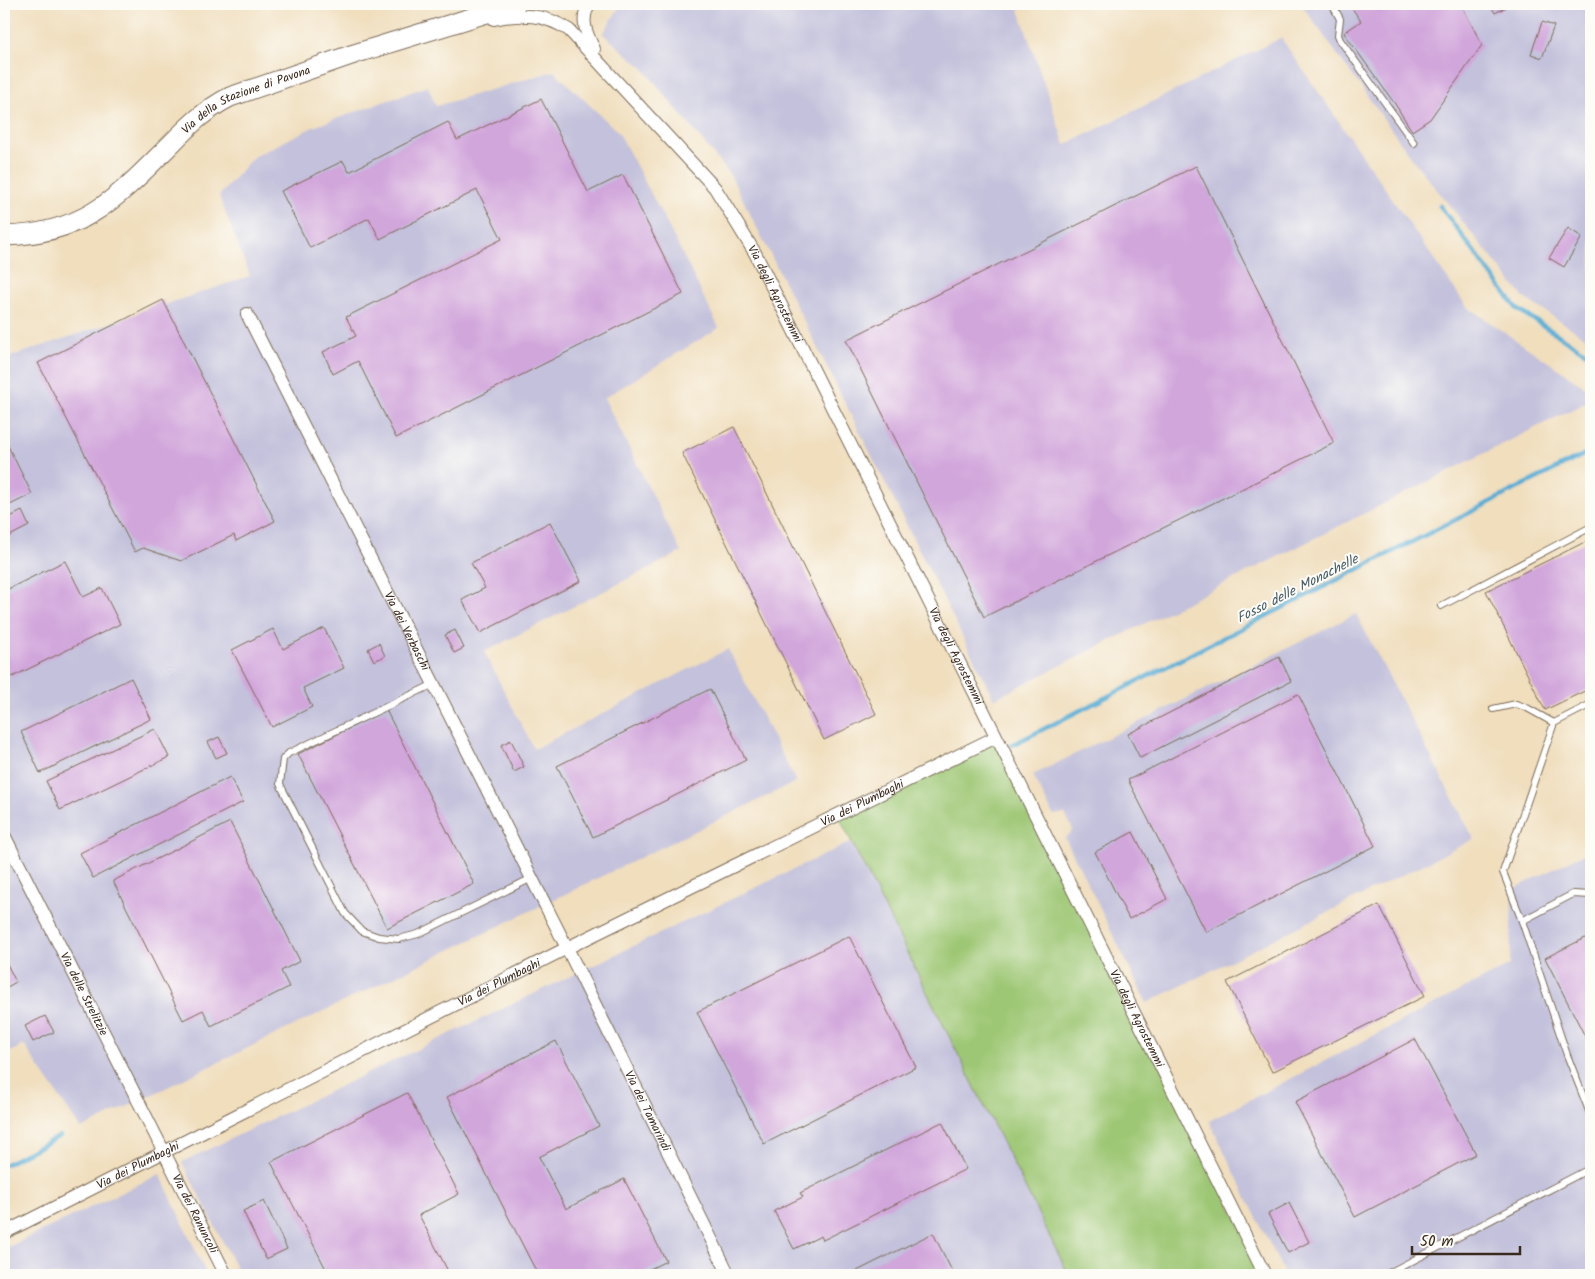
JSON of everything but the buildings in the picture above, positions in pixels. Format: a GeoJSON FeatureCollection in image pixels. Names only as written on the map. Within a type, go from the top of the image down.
{"type":"FeatureCollection","features":[{"type":"Feature","properties":{"kind":"main road","name":"Via della Stazione di Pavona"},"geometry":{"type":"LineString","coordinates":[[4,236],[45,232],[86,218],[114,198],[196,119],[218,103],[256,88],[472,14],[516,4]]}},
{"type":"Feature","properties":{"kind":"street","name":"Via degli Agrostemmi"},"geometry":{"type":"LineString","coordinates":[[590,4],[584,16],[584,28],[604,66]]}},
{"type":"Feature","properties":{"kind":"street","name":"Via degli Agrostemmi"},"geometry":{"type":"LineString","coordinates":[[408,36],[448,30],[508,16],[533,16],[556,22],[569,30],[604,66],[716,188],[755,253],[1265,1275]]}},
{"type":"Feature","properties":{"kind":"street","name":"Via dei Verbaschi"},"geometry":{"type":"LineString","coordinates":[[247,314],[567,948]]}},
{"type":"Feature","properties":{"kind":"street","name":"Via dei Plumbaghi"},"geometry":{"type":"LineString","coordinates":[[4,1233],[567,948],[996,737]]}},
{"type":"Feature","properties":{"kind":"street","name":"Via delle Strelitzie"},"geometry":{"type":"LineString","coordinates":[[4,835],[164,1152]]}},
{"type":"Feature","properties":{"kind":"street","name":"Via dei Tamarindi"},"geometry":{"type":"LineString","coordinates":[[567,948],[729,1275]]}},
{"type":"Feature","properties":{"kind":"street","name":"Via dei Ranuncoli"},"geometry":{"type":"LineString","coordinates":[[164,1152],[226,1275]]}},
{"type":"Feature","properties":{"kind":"lane"},"geometry":{"type":"LineString","coordinates":[[1332,4],[1340,19],[1338,35],[1340,40],[1414,143]]}},
{"type":"Feature","properties":{"kind":"lane"},"geometry":{"type":"LineString","coordinates":[[1441,606],[1591,527]]}},
{"type":"Feature","properties":{"kind":"lane"},"geometry":{"type":"LineString","coordinates":[[434,684],[289,753],[283,759],[280,784],[336,896],[345,913],[362,931],[379,937],[399,940],[418,934],[532,878]]}},
{"type":"Feature","properties":{"kind":"lane"},"geometry":{"type":"LineString","coordinates":[[1493,709],[1516,704],[1554,723]]}},
{"type":"Feature","properties":{"kind":"lane"},"geometry":{"type":"LineString","coordinates":[[1591,704],[1554,723],[1503,872],[1522,921],[1567,1055],[1591,1116]]}},
{"type":"Feature","properties":{"kind":"lane"},"geometry":{"type":"LineString","coordinates":[[1522,921],[1573,894],[1591,895]]}},
{"type":"Feature","properties":{"kind":"lane"},"geometry":{"type":"LineString","coordinates":[[1385,1275],[1591,1168]]}},
{"type":"Feature","properties":{"kind":"shaded area"},"geometry":{"type":"Polygon","coordinates":[[[621,4],[1017,4],[1065,145],[1281,38],[1467,307],[1591,391],[1591,400],[994,699],[731,176],[643,68],[603,34],[621,4]]]}},
{"type":"Feature","properties":{"kind":"shaded area"},"geometry":{"type":"Polygon","coordinates":[[[1301,4],[1591,4],[1591,341],[1524,298],[1417,165],[1301,4]]]}},
{"type":"Feature","properties":{"kind":"shaded area"},"geometry":{"type":"Polygon","coordinates":[[[554,71],[619,133],[719,328],[604,398],[681,552],[484,652],[534,749],[728,649],[796,782],[81,1129],[24,1045],[4,1055],[4,359],[250,276],[219,196],[253,157],[313,127],[428,86],[436,106],[554,71]]]}},
{"type":"Feature","properties":{"kind":"shaded area"},"geometry":{"type":"Polygon","coordinates":[[[1356,614],[1474,839],[1147,1003],[1065,838],[1073,830],[1065,814],[1053,815],[1033,775],[1356,614]]]}},
{"type":"Feature","properties":{"kind":"shaded area"},"geometry":{"type":"Polygon","coordinates":[[[851,842],[1069,1275],[240,1275],[182,1162],[851,842]]]}},
{"type":"Feature","properties":{"kind":"shaded area"},"geometry":{"type":"Polygon","coordinates":[[[1591,850],[1591,1275],[1285,1275],[1209,1121],[1510,965],[1512,890],[1591,850]]]}},
{"type":"Feature","properties":{"kind":"shaded area"},"geometry":{"type":"Polygon","coordinates":[[[160,1174],[207,1275],[4,1275],[4,1249],[160,1174]]]}},
{"type":"Feature","properties":{"kind":"green space"},"geometry":{"type":"Polygon","coordinates":[[[996,737],[1265,1275],[1069,1275],[838,815],[996,737]]]}},
{"type":"Feature","properties":{"kind":"waterway","name":"Fosso delle Monachelle"},"geometry":{"type":"LineString","coordinates":[[1440,206],[1517,309],[1591,356]]}},
{"type":"Feature","properties":{"kind":"waterway","name":"Fosso delle Monachelle"},"geometry":{"type":"LineString","coordinates":[[1012,745],[1591,451]]}},
{"type":"Feature","properties":{"kind":"waterway","name":"Fosso delle Monachelle"},"geometry":{"type":"LineString","coordinates":[[4,1165],[60,1136]]}}]}
